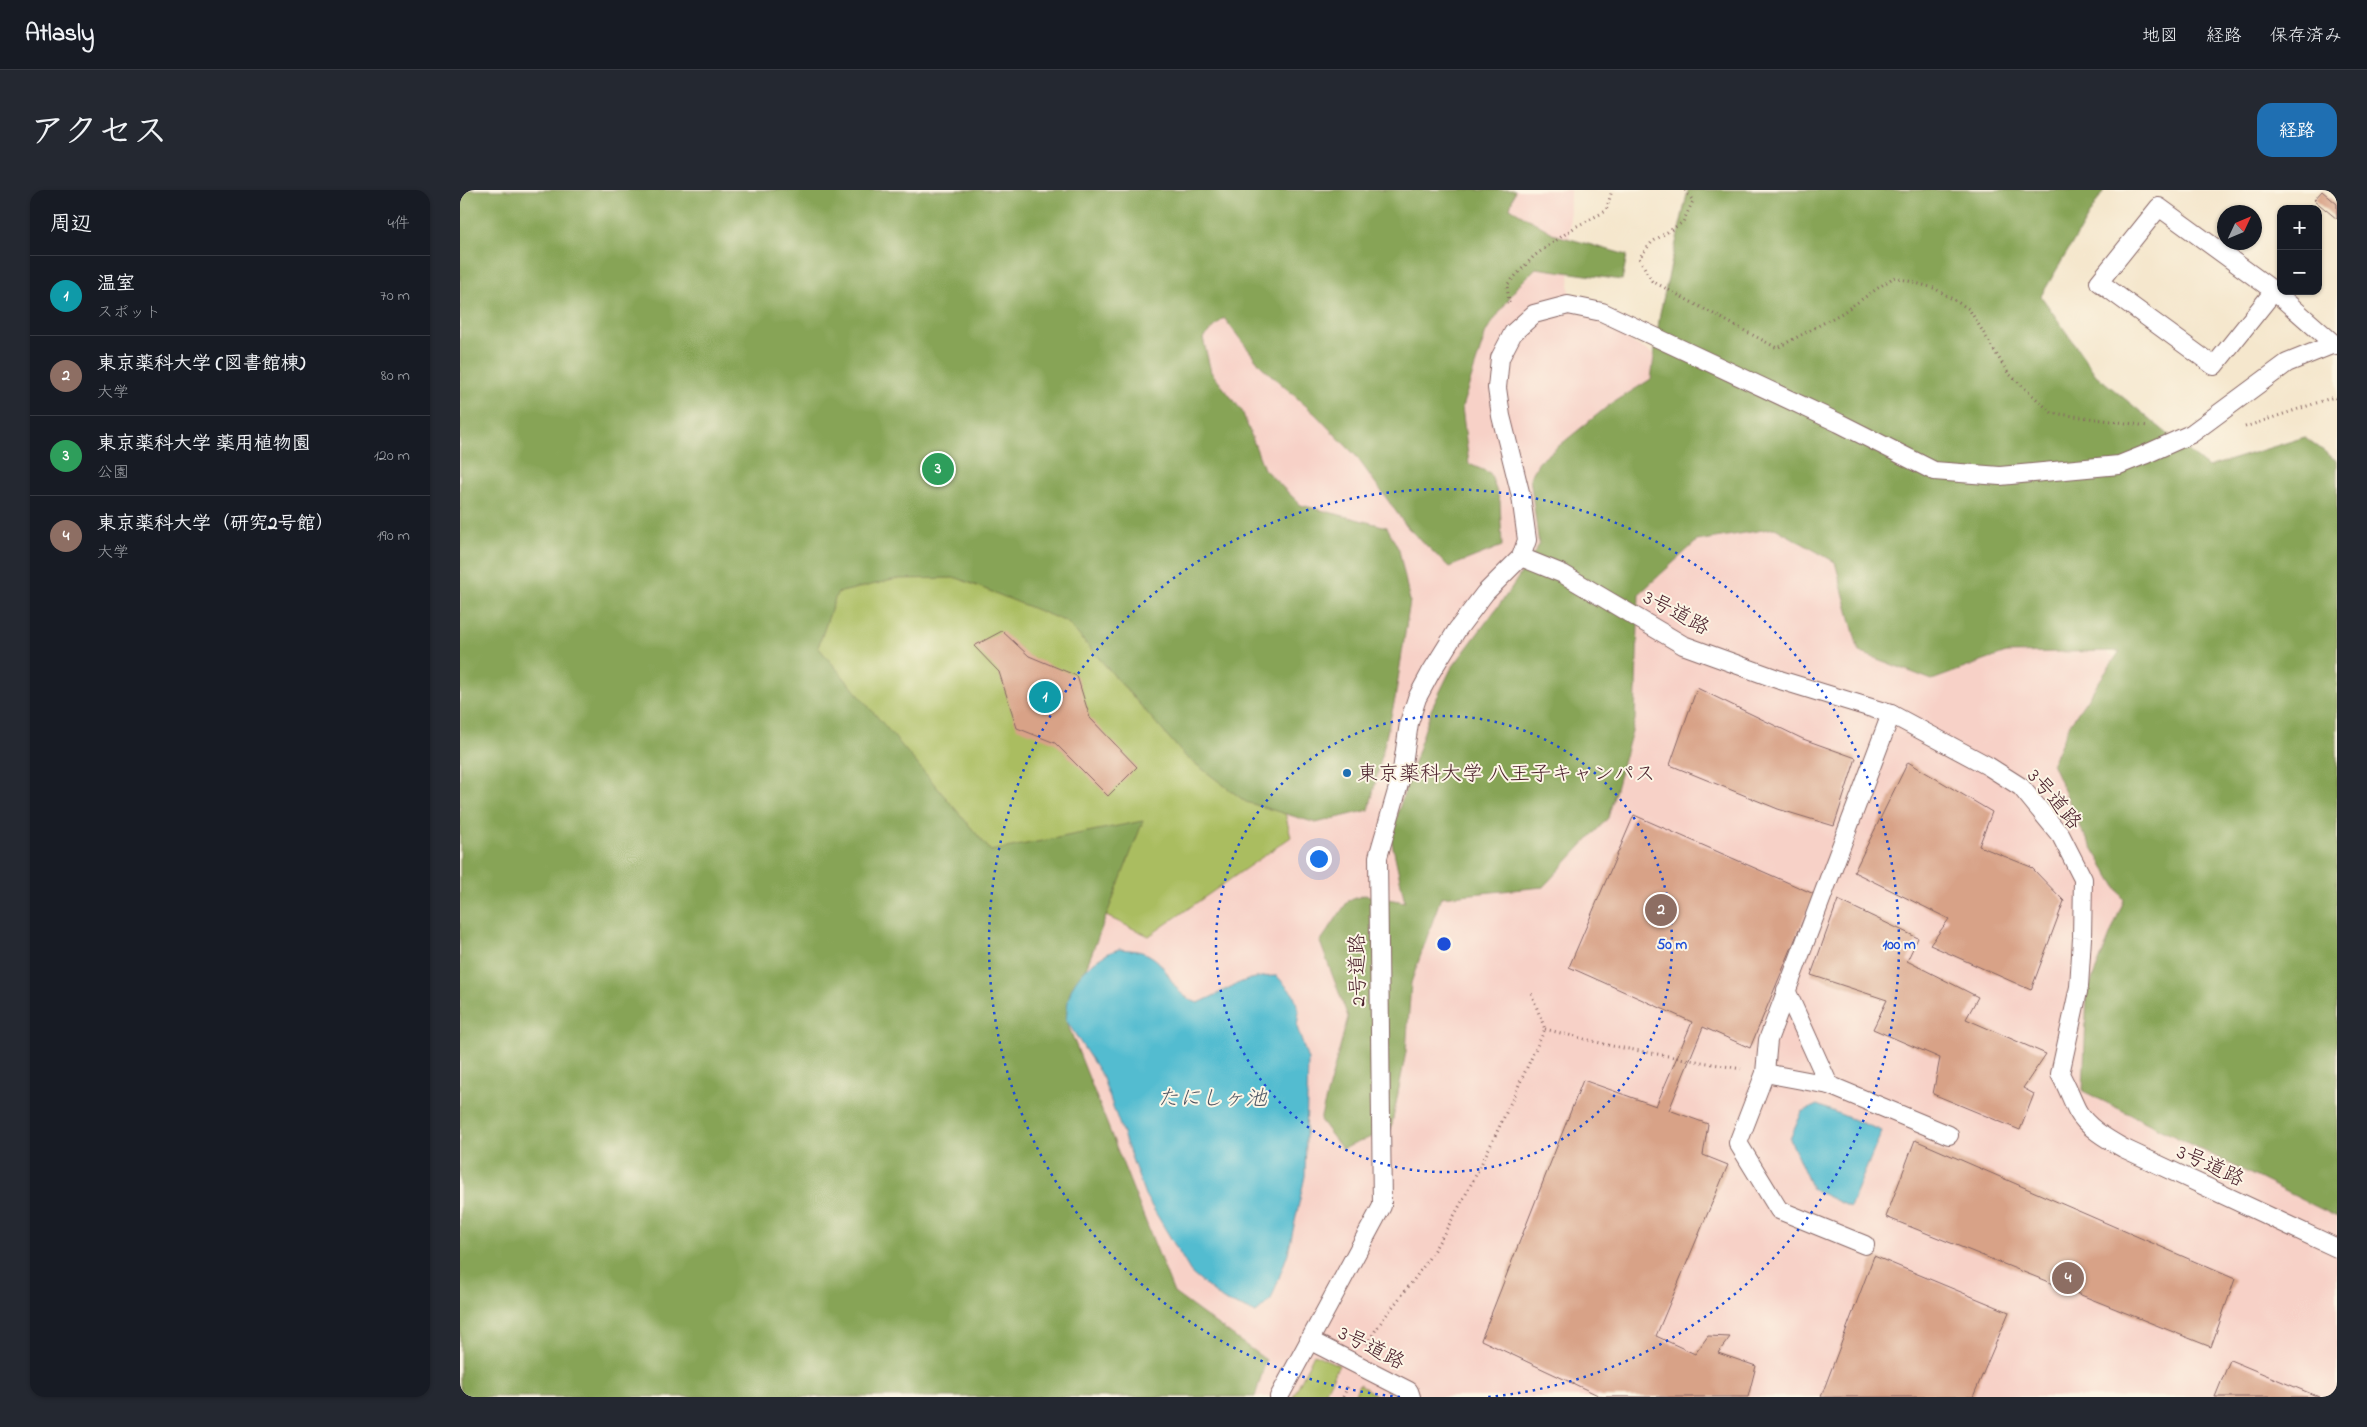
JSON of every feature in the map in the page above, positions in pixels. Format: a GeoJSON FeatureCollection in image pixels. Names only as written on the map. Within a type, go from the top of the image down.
{"type":"FeatureCollection","features":[{"type":"Feature","properties":{"kind":"lane"},"geometry":{"type":"LineString","coordinates":[[1521,557],[1527,540],[1525,521],[1497,388],[1500,358],[1513,333],[1534,314],[1568,305],[1602,312],[1839,423],[1934,471],[2000,476],[2119,465],[2191,434],[2287,363],[2336,345],[2274,291],[2159,207],[2099,282],[2214,366],[2274,291]]}},
{"type":"Feature","properties":{"kind":"lane","name":"3号道路"},"geometry":{"type":"LineString","coordinates":[[1521,557],[1563,574],[1684,645],[1780,680],[1891,714],[1988,766],[2021,787],[2061,836],[2083,879],[2082,938],[2078,987],[2060,1074],[2070,1090],[2078,1111],[2101,1135],[2123,1148],[2337,1248]]}},
{"type":"Feature","properties":{"kind":"lane","name":"2号道路"},"geometry":{"type":"LineString","coordinates":[[1279,1397],[1382,1206],[1378,857],[1401,777],[1409,723],[1417,698],[1430,672],[1457,630],[1485,593],[1521,557]]}},
{"type":"Feature","properties":{"kind":"lane"},"geometry":{"type":"LineString","coordinates":[[1865,1245],[1780,1210],[1738,1143],[1766,1073],[1768,1040],[1891,714]]}},
{"type":"Feature","properties":{"kind":"lane"},"geometry":{"type":"LineString","coordinates":[[1786,990],[1829,1086]]}},
{"type":"Feature","properties":{"kind":"lane"},"geometry":{"type":"LineString","coordinates":[[1766,1073],[1829,1086],[1949,1135]]}},
{"type":"Feature","properties":{"kind":"lane","name":"3号道路"},"geometry":{"type":"LineString","coordinates":[[1309,1340],[1413,1395]]}},
{"type":"Feature","properties":{"kind":"path"},"geometry":{"type":"LineString","coordinates":[[1513,333],[1507,285],[1534,256],[1575,227],[1606,211],[1612,190]]}},
{"type":"Feature","properties":{"kind":"path"},"geometry":{"type":"LineString","coordinates":[[1685,190],[1693,201],[1683,222],[1652,242],[1639,258],[1652,281],[1777,348],[1842,313],[1894,278],[1934,288],[1969,309],[2008,373],[2052,413],[2127,422],[2191,434]]}},
{"type":"Feature","properties":{"kind":"path"},"geometry":{"type":"LineString","coordinates":[[2238,432],[2263,420],[2334,397],[2337,399]]}},
{"type":"Feature","properties":{"kind":"path"},"geometry":{"type":"LineString","coordinates":[[1343,1397],[1356,1365],[1380,1322],[1423,1267],[1475,1178],[1545,1029],[1531,993]]}},
{"type":"Feature","properties":{"kind":"path"},"geometry":{"type":"LineString","coordinates":[[1545,1029],[1612,1046],[1766,1073]]}},
{"type":"Feature","properties":{"kind":"shaded area","name":"東京薬科大学 八王子キャンパス"},"geometry":{"type":"Polygon","coordinates":[[[460,190],[1570,190],[1569,305],[1895,496],[2191,434],[2163,517],[2092,645],[2211,707],[2337,911],[2337,1397],[460,1397],[460,190]]]}},
{"type":"Feature","properties":{"kind":"green space"},"geometry":{"type":"Polygon","coordinates":[[[460,190],[1515,190],[1510,208],[1556,235],[1627,255],[1622,280],[1536,268],[1517,287],[1486,332],[1462,407],[1469,464],[1490,473],[1500,501],[1502,546],[1449,567],[1407,527],[1356,456],[1315,414],[1261,366],[1224,318],[1203,338],[1211,372],[1242,411],[1264,469],[1301,505],[1387,527],[1399,550],[1410,601],[1395,699],[1369,810],[1316,823],[1246,802],[1185,756],[1067,622],[957,578],[897,579],[837,593],[818,647],[991,851],[1143,821],[1066,1020],[1174,1293],[1266,1360],[1255,1397],[460,1397],[460,190]]]}},
{"type":"Feature","properties":{"kind":"green space"},"geometry":{"type":"Polygon","coordinates":[[[1688,190],[2104,190],[2041,296],[2096,375],[2208,467],[2305,437],[2337,461],[2337,1217],[2083,1091],[2087,992],[2124,900],[2082,831],[2052,763],[2070,724],[2120,651],[2006,653],[1932,680],[1859,652],[1835,562],[1775,528],[1697,541],[1639,594],[1635,720],[1608,818],[1543,887],[1441,897],[1411,983],[1406,1052],[1391,1129],[1342,1149],[1320,1120],[1348,1017],[1320,942],[1348,901],[1364,895],[1405,902],[1391,838],[1431,710],[1451,669],[1508,593],[1539,545],[1530,478],[1539,462],[1608,406],[1651,379],[1660,313],[1688,190]]]}},
{"type":"Feature","properties":{"kind":"green space"},"geometry":{"type":"Polygon","coordinates":[[[1158,305],[1291,837],[1149,936],[998,866],[733,634],[1158,305]]]}},
{"type":"Feature","properties":{"kind":"green space"},"geometry":{"type":"Polygon","coordinates":[[[1314,1354],[1339,1365],[1323,1397],[1293,1397],[1314,1354]]]}},
{"type":"Feature","properties":{"kind":"green space"},"geometry":{"type":"Polygon","coordinates":[[[1359,1384],[1379,1397],[1354,1397],[1359,1384]]]}},
{"type":"Feature","properties":{"kind":"water","name":"たにしヶ池"},"geometry":{"type":"Polygon","coordinates":[[[1119,949],[1134,950],[1149,955],[1162,966],[1181,993],[1188,999],[1198,1003],[1244,981],[1264,977],[1277,976],[1294,995],[1299,1011],[1297,1027],[1308,1060],[1305,1176],[1288,1253],[1271,1300],[1256,1313],[1223,1300],[1192,1274],[1145,1195],[1102,1076],[1066,1020],[1069,996],[1073,986],[1083,972],[1097,960],[1119,949]]]}},
{"type":"Feature","properties":{"kind":"water"},"geometry":{"type":"Polygon","coordinates":[[[1817,1105],[1882,1131],[1850,1207],[1812,1189],[1790,1139],[1802,1112],[1817,1105]]]}},
{"type":"Feature","properties":{"kind":"building"},"geometry":{"type":"Polygon","coordinates":[[[2322,191],[2337,204],[2337,219],[2322,205],[2314,200],[2322,191]]]}},
{"type":"Feature","properties":{"kind":"building"},"geometry":{"type":"Polygon","coordinates":[[[1002,631],[1029,656],[1077,676],[1090,718],[1137,767],[1108,796],[1055,743],[1017,728],[999,672],[974,646],[1002,631]]]}},
{"type":"Feature","properties":{"kind":"building"},"geometry":{"type":"Polygon","coordinates":[[[1697,688],[1803,739],[1856,758],[1834,826],[1778,809],[1670,765],[1697,688]]]}},
{"type":"Feature","properties":{"kind":"building"},"geometry":{"type":"Polygon","coordinates":[[[1908,762],[1992,812],[1979,846],[2031,867],[2064,901],[2031,990],[1930,945],[1949,919],[1854,872],[1908,762]]]}},
{"type":"Feature","properties":{"kind":"building"},"geometry":{"type":"Polygon","coordinates":[[[1634,815],[1814,894],[1750,1048],[1703,1027],[1669,1110],[1708,1124],[1703,1155],[1728,1165],[1656,1336],[1695,1354],[1708,1336],[1730,1337],[1718,1353],[1756,1366],[1748,1397],[1602,1397],[1481,1340],[1583,1080],[1656,1106],[1692,1022],[1569,967],[1634,815]]]}},
{"type":"Feature","properties":{"kind":"building"},"geometry":{"type":"Polygon","coordinates":[[[1838,900],[1918,938],[1907,961],[1978,997],[1966,1019],[2046,1054],[2023,1088],[2034,1094],[2020,1130],[1933,1094],[1940,1058],[1873,1029],[1887,1000],[1811,975],[1838,900]]]}},
{"type":"Feature","properties":{"kind":"building"},"geometry":{"type":"Polygon","coordinates":[[[1915,1140],[2235,1279],[2211,1347],[1886,1217],[1915,1140]]]}},
{"type":"Feature","properties":{"kind":"building"},"geometry":{"type":"Polygon","coordinates":[[[1874,1256],[2009,1312],[1973,1397],[1821,1397],[1874,1256]]]}},
{"type":"Feature","properties":{"kind":"building"},"geometry":{"type":"Polygon","coordinates":[[[2230,1360],[2319,1397],[2215,1397],[2230,1360]]]}},
{"type":"Feature","properties":{"kind":"place","name":"東京薬科大学 薬用植物園"},"geometry":{"type":"Point","coordinates":[938,469]}},
{"type":"Feature","properties":{"kind":"place","name":"温室"},"geometry":{"type":"Point","coordinates":[1045,697]}},
{"type":"Feature","properties":{"kind":"place","name":"東京薬科大学 八王子キャンパス"},"geometry":{"type":"Point","coordinates":[1347,773]}},
{"type":"Feature","properties":{"kind":"place","name":"東京薬科大学 (図書館棟)"},"geometry":{"type":"Point","coordinates":[1661,910]}},
{"type":"Feature","properties":{"kind":"place","name":"東京薬科大学（研究2号館）"},"geometry":{"type":"Point","coordinates":[2068,1278]}}]}
